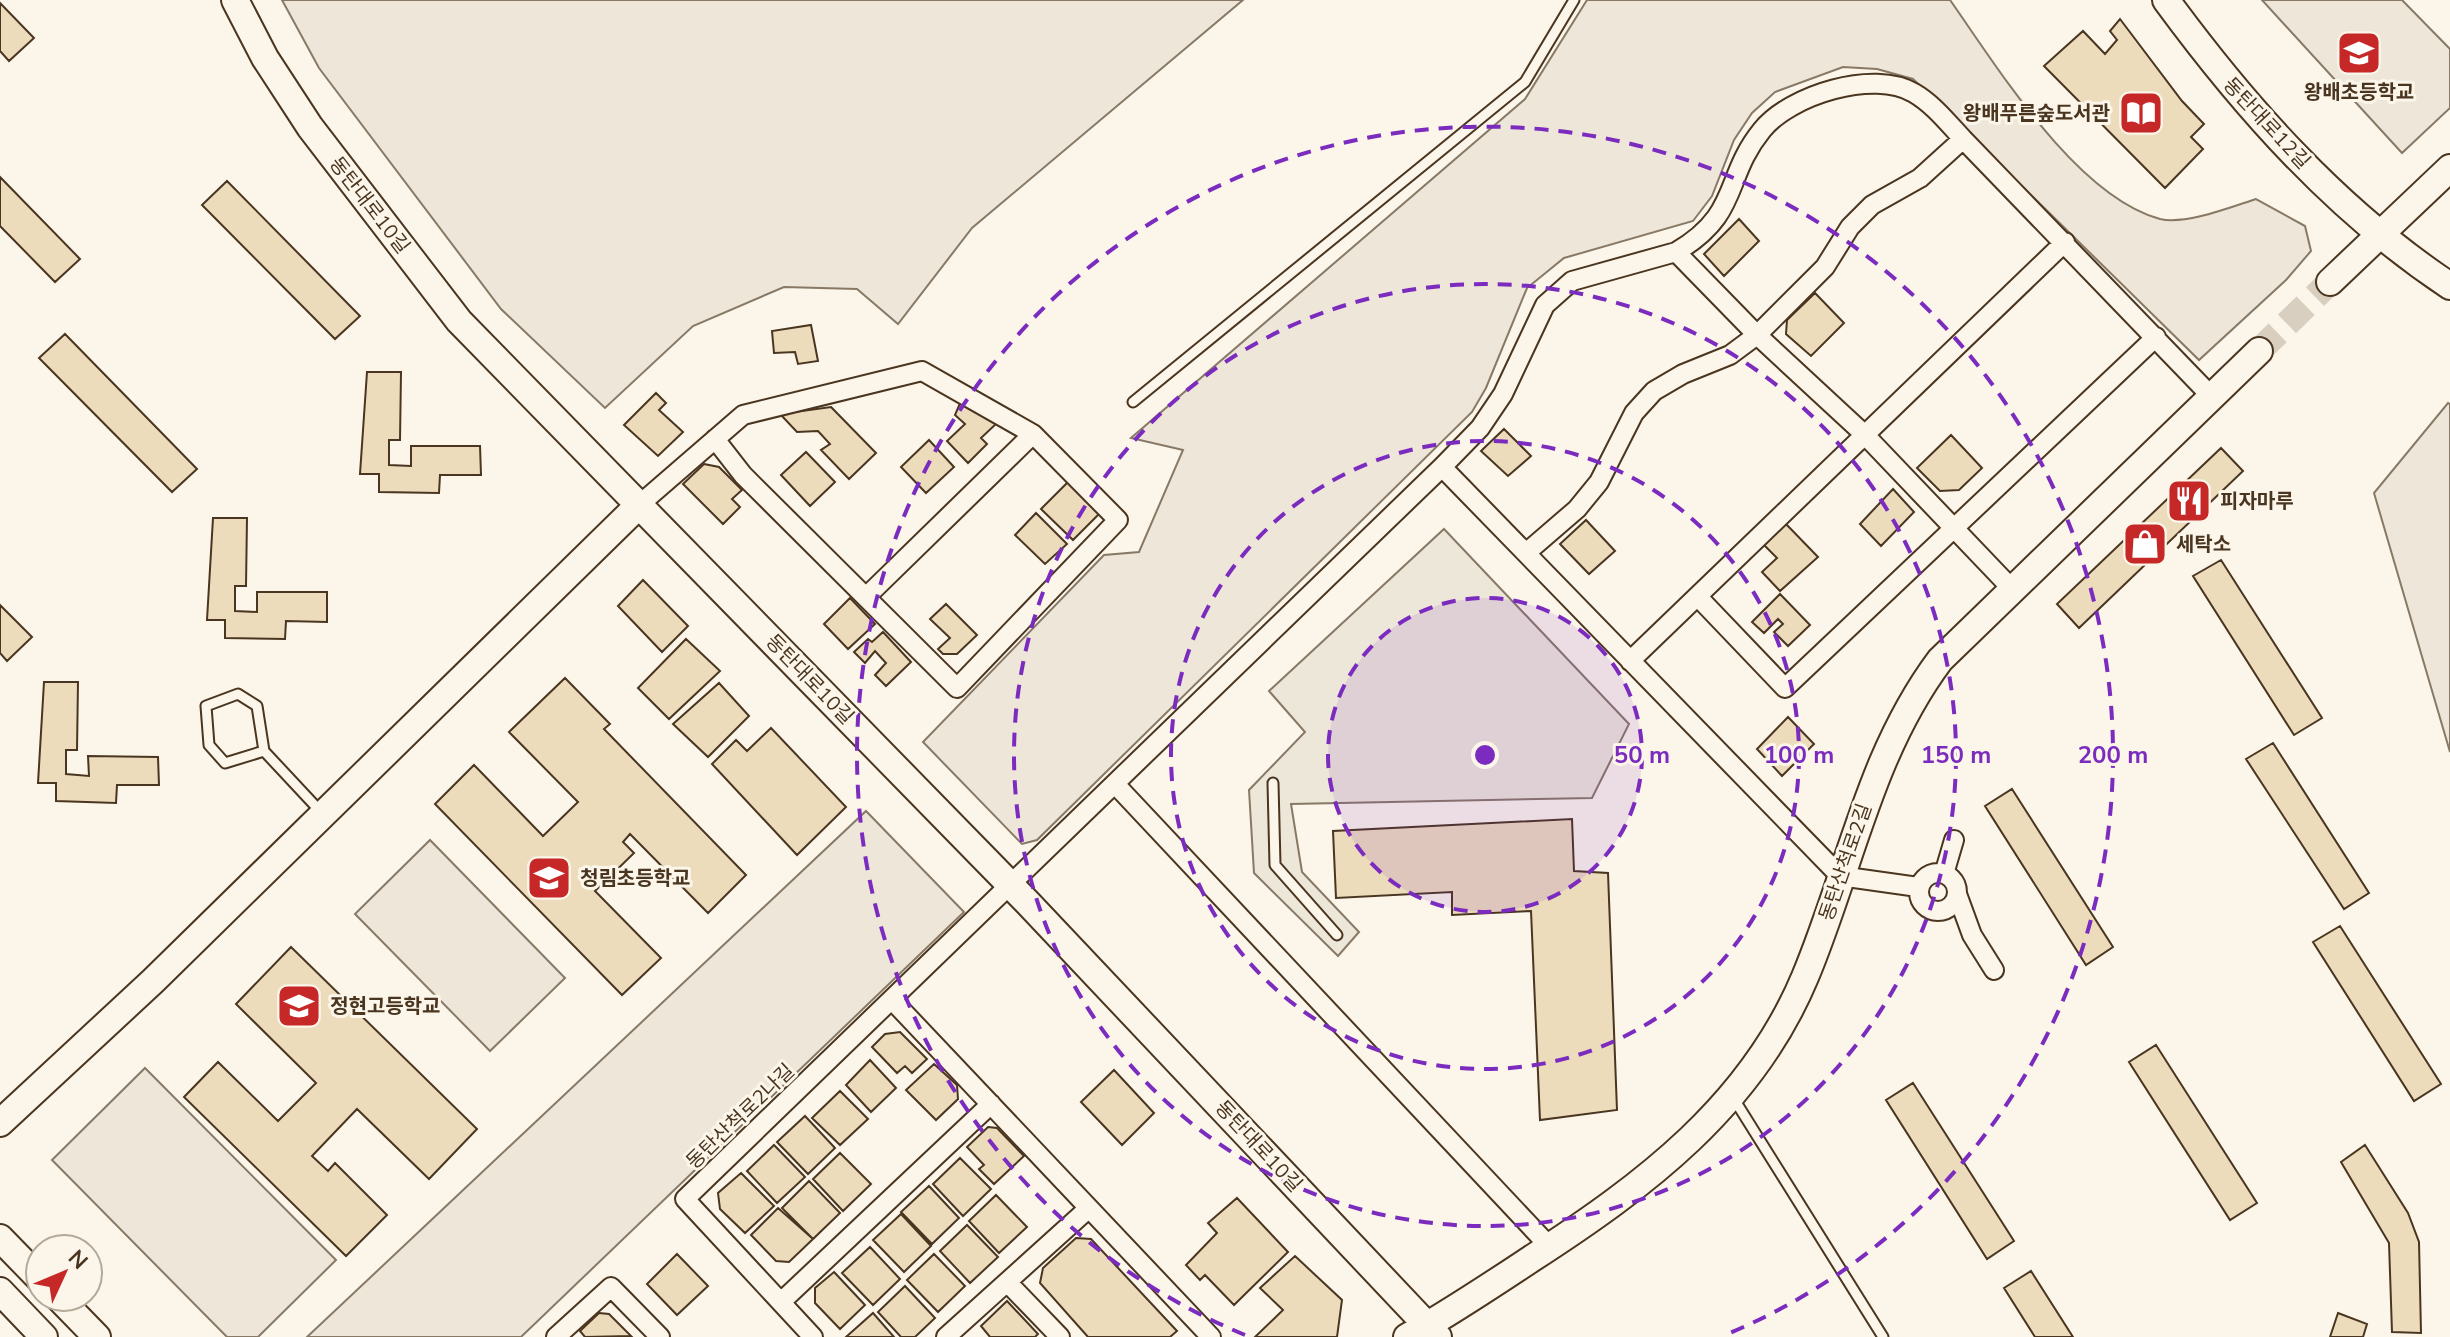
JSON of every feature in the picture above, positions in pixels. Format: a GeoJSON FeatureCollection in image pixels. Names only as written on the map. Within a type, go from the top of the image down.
{"type":"FeatureCollection","features":[{"type":"Feature","properties":{"kind":"street","name":"동탄대로10길"},"geometry":{"type":"LineString","coordinates":[[235,0],[265,58],[310,127],[459,321],[639,505],[1002,894],[1424,1333]]}},
{"type":"Feature","properties":{"kind":"street","name":"동탄대로12길"},"geometry":{"type":"LineString","coordinates":[[2166,0],[2218,70],[2267,128],[2378,235],[2450,286]]}},
{"type":"Feature","properties":{"kind":"street","name":"동탄산척로2나길"},"geometry":{"type":"LineString","coordinates":[[813,1337],[685,1199],[893,1001],[1480,428],[1503,394],[1545,305],[1572,281],[1676,252],[1699,239],[1718,219],[1762,129],[1788,106],[1837,88],[1879,83],[1912,91],[2065,242],[2212,397]]}},
{"type":"Feature","properties":{"kind":"street"},"geometry":{"type":"LineString","coordinates":[[1526,553],[1577,509],[1592,491],[1634,413],[1654,391],[1683,374],[1730,355],[1757,335],[1825,267],[1850,227],[1872,205],[1920,178],[1963,139]]}},
{"type":"Feature","properties":{"kind":"street"},"geometry":{"type":"LineString","coordinates":[[2330,282],[2450,168]]}},
{"type":"Feature","properties":{"kind":"street"},"geometry":{"type":"LineString","coordinates":[[1630,661],[1699,598],[2065,242]]}},
{"type":"Feature","properties":{"kind":"street"},"geometry":{"type":"LineString","coordinates":[[1676,252],[1757,335],[1865,435],[2013,590]]}},
{"type":"Feature","properties":{"kind":"street"},"geometry":{"type":"LineString","coordinates":[[1699,598],[1785,688],[2156,337]]}},
{"type":"Feature","properties":{"kind":"street","name":"동탄산척로2길"},"geometry":{"type":"LineString","coordinates":[[1424,1333],[1634,1190],[1700,1132],[1732,1096],[1773,1036],[1805,977],[1888,745],[1922,685],[1940,660],[2259,351]]}},
{"type":"Feature","properties":{"kind":"street"},"geometry":{"type":"LineString","coordinates":[[0,1123],[153,981],[639,505],[715,439],[743,415],[922,371],[1033,434],[1118,520],[957,688],[743,475],[715,439]]}},
{"type":"Feature","properties":{"kind":"street"},"geometry":{"type":"LineString","coordinates":[[866,597],[1033,434]]}},
{"type":"Feature","properties":{"kind":"street"},"geometry":{"type":"LineString","coordinates":[[1442,467],[1840,876],[1918,887]]}},
{"type":"Feature","properties":{"kind":"street"},"geometry":{"type":"LineString","coordinates":[[1115,784],[1550,1247]]}},
{"type":"Feature","properties":{"kind":"street"},"geometry":{"type":"LineString","coordinates":[[1944,874],[1954,840]]}},
{"type":"Feature","properties":{"kind":"street"},"geometry":{"type":"LineString","coordinates":[[1918,887],[1931,873],[1944,874],[1954,881],[1972,935],[1994,970]]}},
{"type":"Feature","properties":{"kind":"street"},"geometry":{"type":"LineString","coordinates":[[1918,887],[1923,905],[1941,911],[1972,935]]}},
{"type":"Feature","properties":{"kind":"street"},"geometry":{"type":"LineString","coordinates":[[1941,911],[1952,905],[1957,894]]}},
{"type":"Feature","properties":{"kind":"street"},"geometry":{"type":"LineString","coordinates":[[893,1001],[1211,1337]]}},
{"type":"Feature","properties":{"kind":"street"},"geometry":{"type":"LineString","coordinates":[[781,1302],[991,1104]]}},
{"type":"Feature","properties":{"kind":"street"},"geometry":{"type":"LineString","coordinates":[[946,1337],[1089,1208]]}},
{"type":"Feature","properties":{"kind":"street"},"geometry":{"type":"LineString","coordinates":[[0,1238],[24,1263]]}},
{"type":"Feature","properties":{"kind":"street"},"geometry":{"type":"LineString","coordinates":[[1007,1282],[1060,1337]]}},
{"type":"Feature","properties":{"kind":"street"},"geometry":{"type":"LineString","coordinates":[[556,1337],[611,1287],[660,1337]]}},
{"type":"Feature","properties":{"kind":"street"},"geometry":{"type":"LineString","coordinates":[[0,1291],[44,1337]]}},
{"type":"Feature","properties":{"kind":"street"},"geometry":{"type":"LineString","coordinates":[[74,1313],[97,1337]]}},
{"type":"Feature","properties":{"kind":"lane"},"geometry":{"type":"LineString","coordinates":[[1133,402],[1525,82],[1574,0]]}},
{"type":"Feature","properties":{"kind":"lane"},"geometry":{"type":"LineString","coordinates":[[264,751],[225,763],[209,745],[206,706],[238,694],[257,706],[264,751],[324,814]]}},
{"type":"Feature","properties":{"kind":"lane"},"geometry":{"type":"LineString","coordinates":[[1273,783],[1275,865],[1337,935]]}},
{"type":"Feature","properties":{"kind":"lane"},"geometry":{"type":"LineString","coordinates":[[1732,1096],[1883,1337]]}},
{"type":"Feature","properties":{"kind":"shaded area"},"geometry":{"type":"Polygon","coordinates":[[[282,0],[1243,0],[972,228],[898,324],[857,289],[784,287],[693,326],[605,408],[501,309],[319,68],[282,0]]]}},
{"type":"Feature","properties":{"kind":"shaded area"},"geometry":{"type":"Polygon","coordinates":[[[1587,0],[1950,0],[2015,93],[2069,158],[2098,185],[2129,206],[2160,219],[2171,220],[2208,214],[2256,199],[2305,226],[2311,251],[2286,280],[2199,360],[1913,79],[1877,69],[1843,67],[1775,92],[1752,113],[1734,140],[1712,196],[1693,221],[1564,258],[1527,288],[1486,388],[1472,412],[1037,840],[1022,844],[923,742],[1104,555],[1139,552],[1183,450],[1131,438],[1525,99],[1587,0]]]}},
{"type":"Feature","properties":{"kind":"shaded area","name":"왕배초등학교"},"geometry":{"type":"Polygon","coordinates":[[[2262,0],[2402,0],[2450,49],[2450,108],[2402,153],[2262,0]]]}},
{"type":"Feature","properties":{"kind":"shaded area"},"geometry":{"type":"Polygon","coordinates":[[[2450,404],[2450,752],[2374,493],[2450,404]]]}},
{"type":"Feature","properties":{"kind":"shaded area"},"geometry":{"type":"Polygon","coordinates":[[[1444,529],[1629,724],[1592,798],[1291,804],[1302,872],[1359,932],[1338,956],[1254,873],[1249,790],[1305,732],[1269,691],[1444,529]]]}},
{"type":"Feature","properties":{"kind":"shaded area"},"geometry":{"type":"Polygon","coordinates":[[[866,811],[964,912],[521,1337],[307,1337],[866,811]]]}},
{"type":"Feature","properties":{"kind":"shaded area"},"geometry":{"type":"Polygon","coordinates":[[[430,840],[565,978],[490,1051],[355,914],[430,840]]]}},
{"type":"Feature","properties":{"kind":"shaded area"},"geometry":{"type":"Polygon","coordinates":[[[145,1068],[336,1260],[258,1337],[227,1337],[52,1160],[145,1068]]]}},
{"type":"Feature","properties":{"kind":"building"},"geometry":{"type":"Polygon","coordinates":[[[0,3],[34,38],[9,61],[0,51],[0,3]]]}},
{"type":"Feature","properties":{"kind":"building","name":"왕배푸른숲도서관"},"geometry":{"type":"Polygon","coordinates":[[[2120,19],[2182,101],[2204,124],[2191,137],[2203,149],[2165,188],[2044,66],[2083,31],[2105,54],[2117,40],[2110,31],[2120,19]]]}},
{"type":"Feature","properties":{"kind":"building"},"geometry":{"type":"Polygon","coordinates":[[[0,177],[80,259],[55,282],[0,226],[0,177]]]}},
{"type":"Feature","properties":{"kind":"building"},"geometry":{"type":"Polygon","coordinates":[[[227,181],[360,316],[335,339],[202,205],[227,181]]]}},
{"type":"Feature","properties":{"kind":"building"},"geometry":{"type":"Polygon","coordinates":[[[1739,219],[1759,241],[1724,276],[1704,254],[1739,219]]]}},
{"type":"Feature","properties":{"kind":"building"},"geometry":{"type":"Polygon","coordinates":[[[1815,293],[1844,323],[1811,356],[1786,334],[1787,320],[1815,293]]]}},
{"type":"Feature","properties":{"kind":"building"},"geometry":{"type":"Polygon","coordinates":[[[811,325],[818,361],[798,364],[795,352],[774,353],[772,331],[811,325]]]}},
{"type":"Feature","properties":{"kind":"building"},"geometry":{"type":"Polygon","coordinates":[[[65,334],[197,469],[172,492],[39,358],[65,334]]]}},
{"type":"Feature","properties":{"kind":"building"},"geometry":{"type":"Polygon","coordinates":[[[367,372],[401,372],[400,440],[389,440],[389,465],[411,466],[411,446],[480,446],[481,475],[440,475],[439,493],[379,492],[379,474],[360,474],[367,372]]]}},
{"type":"Feature","properties":{"kind":"building"},"geometry":{"type":"Polygon","coordinates":[[[656,393],[666,403],[659,410],[683,432],[658,456],[624,425],[656,393]]]}},
{"type":"Feature","properties":{"kind":"building"},"geometry":{"type":"Polygon","coordinates":[[[961,401],[997,423],[981,438],[987,444],[968,463],[947,441],[965,424],[955,415],[961,401]]]}},
{"type":"Feature","properties":{"kind":"building"},"geometry":{"type":"Polygon","coordinates":[[[831,407],[876,453],[849,479],[821,450],[830,444],[818,431],[797,432],[780,414],[831,407]]]}},
{"type":"Feature","properties":{"kind":"building"},"geometry":{"type":"Polygon","coordinates":[[[1504,429],[1531,456],[1508,476],[1481,451],[1504,429]]]}},
{"type":"Feature","properties":{"kind":"building"},"geometry":{"type":"Polygon","coordinates":[[[1951,435],[1982,468],[1959,490],[1940,491],[1917,468],[1951,435]]]}},
{"type":"Feature","properties":{"kind":"building"},"geometry":{"type":"Polygon","coordinates":[[[929,440],[954,467],[926,493],[901,467],[929,440]]]}},
{"type":"Feature","properties":{"kind":"building"},"geometry":{"type":"Polygon","coordinates":[[[2221,448],[2243,471],[2079,628],[2057,604],[2221,448]]]}},
{"type":"Feature","properties":{"kind":"building"},"geometry":{"type":"Polygon","coordinates":[[[806,452],[835,482],[810,506],[781,475],[806,452]]]}},
{"type":"Feature","properties":{"kind":"building"},"geometry":{"type":"Polygon","coordinates":[[[704,464],[719,467],[742,490],[732,499],[740,507],[723,524],[683,484],[704,464]]]}},
{"type":"Feature","properties":{"kind":"building"},"geometry":{"type":"Polygon","coordinates":[[[1069,481],[1100,513],[1073,540],[1041,509],[1069,481]]]}},
{"type":"Feature","properties":{"kind":"building"},"geometry":{"type":"Polygon","coordinates":[[[1893,489],[1914,512],[1881,546],[1860,524],[1893,489]]]}},
{"type":"Feature","properties":{"kind":"building"},"geometry":{"type":"Polygon","coordinates":[[[1036,513],[1067,544],[1045,564],[1015,535],[1036,513]]]}},
{"type":"Feature","properties":{"kind":"building"},"geometry":{"type":"Polygon","coordinates":[[[213,518],[247,518],[246,586],[235,586],[235,611],[257,612],[257,592],[327,592],[327,622],[286,621],[285,639],[225,638],[225,620],[207,620],[213,518]]]}},
{"type":"Feature","properties":{"kind":"building"},"geometry":{"type":"Polygon","coordinates":[[[1586,520],[1615,551],[1589,574],[1560,544],[1586,520]]]}},
{"type":"Feature","properties":{"kind":"building"},"geometry":{"type":"Polygon","coordinates":[[[1785,523],[1818,557],[1780,591],[1762,572],[1777,558],[1763,544],[1785,523]]]}},
{"type":"Feature","properties":{"kind":"building"},"geometry":{"type":"Polygon","coordinates":[[[2221,560],[2322,718],[2294,735],[2193,576],[2221,560]]]}},
{"type":"Feature","properties":{"kind":"building"},"geometry":{"type":"Polygon","coordinates":[[[643,580],[688,626],[662,652],[618,606],[643,580]]]}},
{"type":"Feature","properties":{"kind":"building"},"geometry":{"type":"Polygon","coordinates":[[[1780,594],[1810,625],[1788,646],[1774,632],[1783,624],[1778,619],[1764,633],[1752,622],[1780,594]]]}},
{"type":"Feature","properties":{"kind":"building"},"geometry":{"type":"Polygon","coordinates":[[[850,598],[875,624],[848,649],[824,624],[850,598]]]}},
{"type":"Feature","properties":{"kind":"building"},"geometry":{"type":"Polygon","coordinates":[[[946,604],[977,635],[957,654],[943,654],[938,649],[950,638],[930,619],[946,604]]]}},
{"type":"Feature","properties":{"kind":"building"},"geometry":{"type":"Polygon","coordinates":[[[0,605],[32,637],[7,661],[0,653],[0,605]]]}},
{"type":"Feature","properties":{"kind":"building"},"geometry":{"type":"Polygon","coordinates":[[[883,632],[911,662],[886,686],[875,675],[886,663],[875,651],[865,663],[854,652],[868,639],[872,642],[883,632]]]}},
{"type":"Feature","properties":{"kind":"building"},"geometry":{"type":"Polygon","coordinates":[[[686,639],[720,671],[669,719],[638,688],[686,639]]]}},
{"type":"Feature","properties":{"kind":"building"},"geometry":{"type":"Polygon","coordinates":[[[565,678],[610,724],[604,729],[746,875],[708,913],[630,834],[623,842],[634,853],[595,891],[661,958],[622,995],[435,804],[474,765],[543,836],[578,802],[509,732],[565,678]]]}},
{"type":"Feature","properties":{"kind":"building"},"geometry":{"type":"Polygon","coordinates":[[[44,682],[78,682],[77,750],[66,750],[66,774],[89,776],[88,756],[158,757],[159,785],[117,785],[116,803],[56,801],[56,783],[38,783],[44,682]]]}},
{"type":"Feature","properties":{"kind":"building"},"geometry":{"type":"Polygon","coordinates":[[[719,683],[749,716],[708,757],[673,724],[719,683]]]}},
{"type":"Feature","properties":{"kind":"building"},"geometry":{"type":"Polygon","coordinates":[[[1788,717],[1814,744],[1782,776],[1757,749],[1788,717]]]}},
{"type":"Feature","properties":{"kind":"building"},"geometry":{"type":"Polygon","coordinates":[[[771,728],[846,807],[797,855],[712,764],[736,740],[747,751],[771,728]]]}},
{"type":"Feature","properties":{"kind":"building"},"geometry":{"type":"Polygon","coordinates":[[[2273,743],[2369,893],[2344,909],[2246,759],[2273,743]]]}},
{"type":"Feature","properties":{"kind":"building"},"geometry":{"type":"Polygon","coordinates":[[[2012,789],[2113,947],[2086,965],[1985,806],[2012,789]]]}},
{"type":"Feature","properties":{"kind":"building"},"geometry":{"type":"Polygon","coordinates":[[[1572,819],[1574,871],[1608,873],[1617,1110],[1540,1120],[1531,911],[1452,915],[1452,892],[1336,898],[1333,831],[1572,819]]]}},
{"type":"Feature","properties":{"kind":"building"},"geometry":{"type":"Polygon","coordinates":[[[2340,926],[2441,1084],[2414,1101],[2313,942],[2340,926]]]}},
{"type":"Feature","properties":{"kind":"building"},"geometry":{"type":"Polygon","coordinates":[[[291,947],[477,1129],[429,1179],[357,1109],[312,1156],[328,1171],[335,1163],[387,1215],[346,1256],[184,1097],[218,1062],[278,1121],[316,1083],[236,1004],[291,947]]]}},
{"type":"Feature","properties":{"kind":"building"},"geometry":{"type":"Polygon","coordinates":[[[900,1032],[927,1059],[912,1073],[905,1066],[897,1073],[872,1047],[885,1034],[900,1032]]]}},
{"type":"Feature","properties":{"kind":"building"},"geometry":{"type":"Polygon","coordinates":[[[2156,1045],[2257,1203],[2230,1220],[2129,1062],[2156,1045]]]}},
{"type":"Feature","properties":{"kind":"building"},"geometry":{"type":"Polygon","coordinates":[[[870,1060],[896,1088],[871,1112],[846,1085],[870,1060]]]}},
{"type":"Feature","properties":{"kind":"building"},"geometry":{"type":"Polygon","coordinates":[[[934,1064],[957,1085],[958,1099],[936,1120],[906,1090],[934,1064]]]}},
{"type":"Feature","properties":{"kind":"building"},"geometry":{"type":"Polygon","coordinates":[[[1114,1070],[1154,1113],[1122,1145],[1081,1102],[1114,1070]]]}},
{"type":"Feature","properties":{"kind":"building"},"geometry":{"type":"Polygon","coordinates":[[[1913,1083],[2014,1241],[1987,1259],[1886,1100],[1913,1083]]]}},
{"type":"Feature","properties":{"kind":"building"},"geometry":{"type":"Polygon","coordinates":[[[840,1091],[868,1119],[840,1145],[812,1118],[840,1091]]]}},
{"type":"Feature","properties":{"kind":"building"},"geometry":{"type":"Polygon","coordinates":[[[805,1116],[835,1148],[808,1174],[777,1142],[805,1116]]]}},
{"type":"Feature","properties":{"kind":"building"},"geometry":{"type":"Polygon","coordinates":[[[988,1127],[997,1128],[1024,1156],[994,1184],[979,1169],[984,1165],[967,1147],[988,1127]]]}},
{"type":"Feature","properties":{"kind":"building"},"geometry":{"type":"Polygon","coordinates":[[[774,1145],[805,1177],[777,1203],[747,1171],[774,1145]]]}},
{"type":"Feature","properties":{"kind":"building"},"geometry":{"type":"Polygon","coordinates":[[[2365,1145],[2408,1213],[2419,1242],[2421,1333],[2392,1332],[2389,1243],[2341,1162],[2365,1145]]]}},
{"type":"Feature","properties":{"kind":"building"},"geometry":{"type":"Polygon","coordinates":[[[840,1153],[871,1184],[843,1211],[813,1179],[840,1153]]]}},
{"type":"Feature","properties":{"kind":"building"},"geometry":{"type":"Polygon","coordinates":[[[960,1158],[991,1189],[963,1216],[933,1184],[960,1158]]]}},
{"type":"Feature","properties":{"kind":"building"},"geometry":{"type":"Polygon","coordinates":[[[741,1173],[774,1206],[745,1233],[720,1209],[718,1193],[741,1173]]]}},
{"type":"Feature","properties":{"kind":"building"},"geometry":{"type":"Polygon","coordinates":[[[809,1181],[840,1213],[813,1239],[782,1208],[809,1181]]]}},
{"type":"Feature","properties":{"kind":"building"},"geometry":{"type":"Polygon","coordinates":[[[929,1186],[959,1218],[932,1244],[901,1212],[929,1186]]]}},
{"type":"Feature","properties":{"kind":"building"},"geometry":{"type":"Polygon","coordinates":[[[996,1195],[1027,1227],[999,1253],[969,1221],[996,1195]]]}},
{"type":"Feature","properties":{"kind":"building"},"geometry":{"type":"Polygon","coordinates":[[[1237,1198],[1288,1252],[1234,1305],[1205,1275],[1200,1280],[1186,1265],[1217,1233],[1208,1223],[1237,1198]]]}},
{"type":"Feature","properties":{"kind":"building"},"geometry":{"type":"Polygon","coordinates":[[[778,1208],[813,1239],[789,1262],[776,1261],[751,1235],[778,1208]]]}},
{"type":"Feature","properties":{"kind":"building"},"geometry":{"type":"Polygon","coordinates":[[[901,1214],[931,1246],[904,1272],[873,1240],[901,1214]]]}},
{"type":"Feature","properties":{"kind":"building"},"geometry":{"type":"Polygon","coordinates":[[[967,1225],[998,1257],[970,1283],[940,1251],[967,1225]]]}},
{"type":"Feature","properties":{"kind":"building"},"geometry":{"type":"Polygon","coordinates":[[[1076,1238],[1091,1239],[1177,1331],[1170,1337],[1088,1337],[1040,1283],[1043,1268],[1076,1238]]]}},
{"type":"Feature","properties":{"kind":"building"},"geometry":{"type":"Polygon","coordinates":[[[870,1247],[900,1279],[873,1305],[842,1273],[870,1247]]]}},
{"type":"Feature","properties":{"kind":"building"},"geometry":{"type":"Polygon","coordinates":[[[677,1254],[708,1286],[677,1315],[647,1284],[677,1254]]]}},
{"type":"Feature","properties":{"kind":"building"},"geometry":{"type":"Polygon","coordinates":[[[934,1254],[965,1286],[938,1312],[907,1280],[934,1254]]]}},
{"type":"Feature","properties":{"kind":"building"},"geometry":{"type":"Polygon","coordinates":[[[1295,1256],[1342,1300],[1337,1337],[1255,1337],[1283,1310],[1260,1288],[1295,1256]]]}},
{"type":"Feature","properties":{"kind":"building"},"geometry":{"type":"Polygon","coordinates":[[[2031,1271],[2073,1337],[2035,1337],[2004,1288],[2031,1271]]]}},
{"type":"Feature","properties":{"kind":"building"},"geometry":{"type":"Polygon","coordinates":[[[834,1272],[865,1305],[840,1329],[815,1303],[815,1288],[834,1272]]]}},
{"type":"Feature","properties":{"kind":"building"},"geometry":{"type":"Polygon","coordinates":[[[905,1286],[935,1318],[915,1337],[901,1337],[878,1312],[905,1286]]]}},
{"type":"Feature","properties":{"kind":"building"},"geometry":{"type":"Polygon","coordinates":[[[1007,1301],[1038,1334],[1035,1337],[990,1337],[981,1326],[1007,1301]]]}},
{"type":"Feature","properties":{"kind":"building"},"geometry":{"type":"Polygon","coordinates":[[[599,1313],[609,1314],[631,1336],[585,1337],[580,1331],[599,1313]]]}},
{"type":"Feature","properties":{"kind":"building"},"geometry":{"type":"Polygon","coordinates":[[[873,1313],[894,1337],[846,1337],[873,1313]]]}},
{"type":"Feature","properties":{"kind":"building"},"geometry":{"type":"Polygon","coordinates":[[[2338,1313],[2367,1324],[2363,1337],[2330,1337],[2338,1313]]]}},
{"type":"Feature","properties":{"kind":"tunnel"},"geometry":{"type":"LineString","coordinates":[[2259,351],[2330,282]]}},
{"type":"Feature","properties":{"kind":"place","name":"왕배초등학교"},"geometry":{"type":"Point","coordinates":[2359,53]}},
{"type":"Feature","properties":{"kind":"place","name":"왕배푸른숲도서관"},"geometry":{"type":"Point","coordinates":[2141,113]}},
{"type":"Feature","properties":{"kind":"place","name":"피자마루"},"geometry":{"type":"Point","coordinates":[2189,501]}},
{"type":"Feature","properties":{"kind":"place","name":"세탁소"},"geometry":{"type":"Point","coordinates":[2145,544]}},
{"type":"Feature","properties":{"kind":"place","name":"청림초등학교"},"geometry":{"type":"Point","coordinates":[549,878]}},
{"type":"Feature","properties":{"kind":"place","name":"정현고등학교"},"geometry":{"type":"Point","coordinates":[299,1006]}}]}
